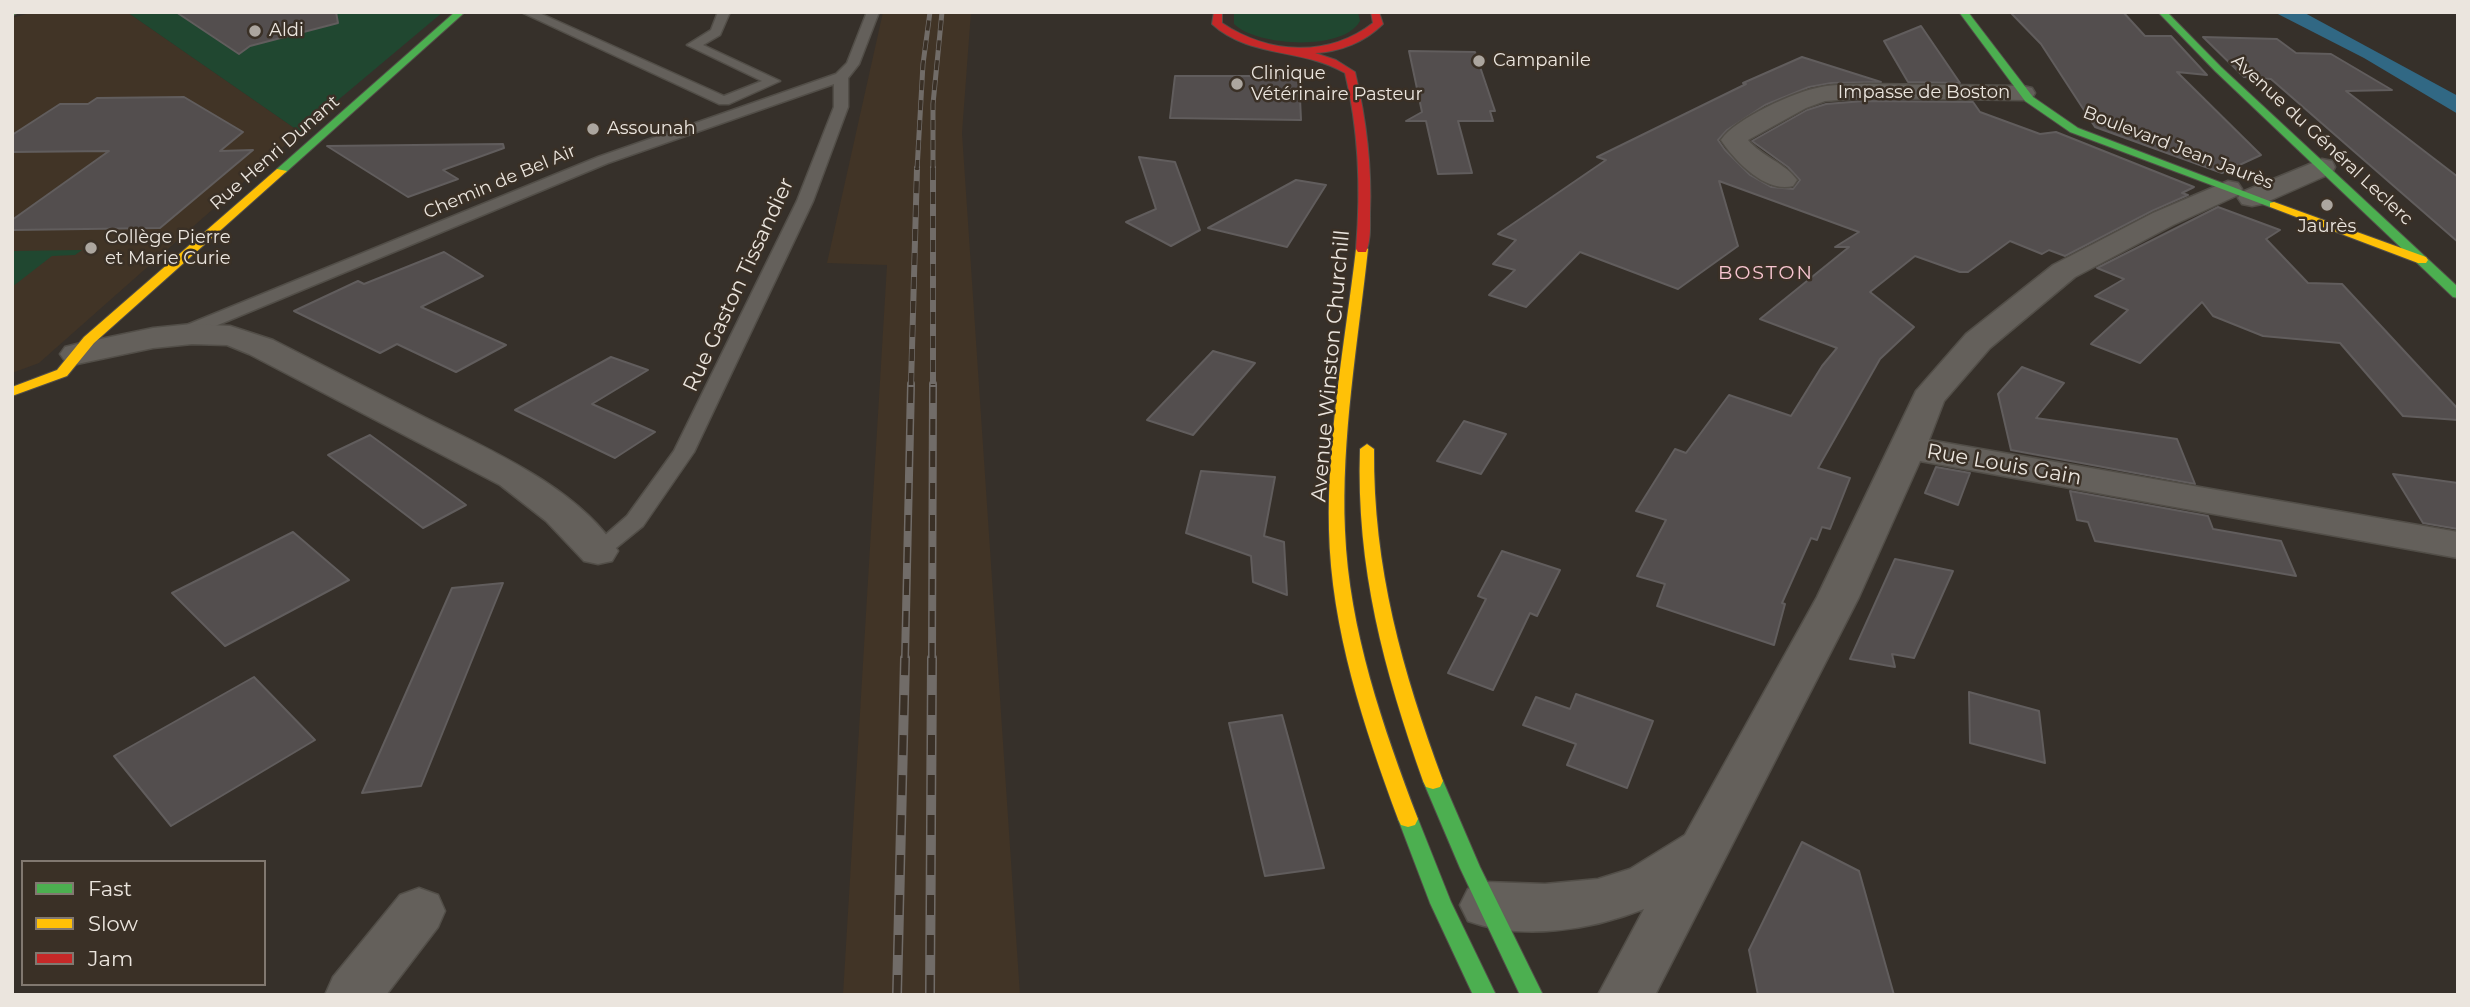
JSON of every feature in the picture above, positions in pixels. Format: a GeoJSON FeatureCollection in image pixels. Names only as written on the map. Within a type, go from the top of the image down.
{"type":"FeatureCollection","features":[{"type":"Feature","properties":{"kind":"main road","name":"Rue Henri Dunant"},"geometry":{"type":"LineString","coordinates":[[12,391],[62,373],[89,341],[461,12]]}},
{"type":"Feature","properties":{"kind":"main road"},"geometry":{"type":"LineString","coordinates":[[1215,13],[1220,29],[1233,37],[1254,45],[1294,50],[1360,47],[1377,27],[1379,20],[1375,12]]}},
{"type":"Feature","properties":{"kind":"main road","name":"Boulevard Jean Jaurès"},"geometry":{"type":"LineString","coordinates":[[1963,12],[2022,93],[2042,110],[2088,136],[2422,260]]}},
{"type":"Feature","properties":{"kind":"main road","name":"Avenue du Général Leclerc"},"geometry":{"type":"LineString","coordinates":[[2162,12],[2218,69],[2458,294]]}},
{"type":"Feature","properties":{"kind":"main road","name":"Avenue Winston Churchill"},"geometry":{"type":"LineString","coordinates":[[1294,50],[1333,62],[1350,72],[1356,94],[1364,175],[1365,236],[1342,432],[1338,506],[1337,531],[1345,600],[1363,681],[1406,813],[1441,903],[1485,995]]}},
{"type":"Feature","properties":{"kind":"main road","name":"Avenue Winston Churchill"},"geometry":{"type":"LineString","coordinates":[[1369,428],[1365,479],[1367,542],[1377,598],[1406,712],[1442,810],[1532,995]]}},
{"type":"Feature","properties":{"kind":"street","name":"Impasse de Boston"},"geometry":{"type":"LineString","coordinates":[[1783,180],[1748,157],[1734,140],[1739,134],[1811,97],[1864,91],[2022,93]]}},
{"type":"Feature","properties":{"kind":"street"},"geometry":{"type":"LineString","coordinates":[[1908,448],[1928,398],[1978,341],[2064,271],[2163,219],[2322,167]]}},
{"type":"Feature","properties":{"kind":"street"},"geometry":{"type":"LineString","coordinates":[[77,354],[178,335],[232,337],[261,347],[513,477],[560,512],[598,551]]}},
{"type":"Feature","properties":{"kind":"street","name":"Rue Louis Gain"},"geometry":{"type":"LineString","coordinates":[[1626,995],[1838,597],[1908,448],[2458,545]]}},
{"type":"Feature","properties":{"kind":"street","name":"Rue Louis Gain"},"geometry":{"type":"LineString","coordinates":[[1486,905],[1547,907],[1609,900],[1642,889],[1672,873],[1704,846]]}},
{"type":"Feature","properties":{"kind":"street"},"geometry":{"type":"LineString","coordinates":[[353,995],[419,911]]}},
{"type":"Feature","properties":{"kind":"lane"},"geometry":{"type":"LineString","coordinates":[[533,13],[724,101],[773,81],[694,45],[716,32],[724,12]]}},
{"type":"Feature","properties":{"kind":"lane","name":"Rue Gaston Tissandier"},"geometry":{"type":"LineString","coordinates":[[598,551],[635,521],[684,452],[805,201],[841,107],[841,77],[853,64],[873,12]]}},
{"type":"Feature","properties":{"kind":"lane","name":"Chemin de Bel Air"},"geometry":{"type":"LineString","coordinates":[[178,335],[603,160],[841,77]]}},
{"type":"Feature","properties":{"kind":"shaded area","name":"Collège Pierre et Marie Curie"},"geometry":{"type":"Polygon","coordinates":[[[34,12],[127,12],[300,132],[39,363],[12,373],[12,18],[34,12]]]}},
{"type":"Feature","properties":{"kind":"shaded area"},"geometry":{"type":"Polygon","coordinates":[[[883,12],[971,12],[962,133],[1020,995],[843,995],[887,265],[827,263],[883,12]]]}},
{"type":"Feature","properties":{"kind":"green space"},"geometry":{"type":"Polygon","coordinates":[[[127,12],[443,12],[300,132],[127,12]]]}},
{"type":"Feature","properties":{"kind":"green space"},"geometry":{"type":"Polygon","coordinates":[[[1234,12],[1358,12],[1360,21],[1351,31],[1336,38],[1279,41],[1245,31],[1234,24],[1234,12]]]}},
{"type":"Feature","properties":{"kind":"green space"},"geometry":{"type":"Polygon","coordinates":[[[82,250],[75,255],[52,256],[12,287],[12,251],[82,250]]]}},
{"type":"Feature","properties":{"kind":"water"},"geometry":{"type":"Polygon","coordinates":[[[2274,12],[2303,12],[2458,96],[2458,114],[2364,58],[2274,12]]]}},
{"type":"Feature","properties":{"kind":"building","name":"Aldi"},"geometry":{"type":"Polygon","coordinates":[[[176,12],[336,12],[338,23],[250,46],[239,54],[176,12]]]}},
{"type":"Feature","properties":{"kind":"building"},"geometry":{"type":"Polygon","coordinates":[[[2010,12],[2123,12],[2145,36],[2171,36],[2207,75],[2177,72],[2261,155],[2222,173],[2095,127],[2041,44],[2010,12]]]}},
{"type":"Feature","properties":{"kind":"building"},"geometry":{"type":"Polygon","coordinates":[[[1921,26],[1960,83],[1908,82],[1884,41],[1921,26]]]}},
{"type":"Feature","properties":{"kind":"building"},"geometry":{"type":"Polygon","coordinates":[[[2203,37],[2277,39],[2296,53],[2331,54],[2392,90],[2346,91],[2458,177],[2458,242],[2271,79],[2244,77],[2203,37]]]}},
{"type":"Feature","properties":{"kind":"building"},"geometry":{"type":"Polygon","coordinates":[[[1409,51],[1475,52],[1495,111],[1490,111],[1493,121],[1458,121],[1472,173],[1438,174],[1426,121],[1406,121],[1422,112],[1409,51]]]}},
{"type":"Feature","properties":{"kind":"building"},"geometry":{"type":"Polygon","coordinates":[[[1802,57],[1881,82],[1831,83],[1809,87],[1765,105],[1727,130],[1718,140],[1725,150],[1750,175],[1771,187],[1793,189],[1800,180],[1788,167],[1752,141],[1807,110],[1826,104],[1864,101],[1973,102],[1980,112],[2040,134],[2056,132],[2194,187],[2182,193],[2188,195],[2065,256],[2049,250],[2042,254],[2010,241],[1968,272],[1960,272],[1915,256],[1870,292],[1914,327],[1880,359],[1818,468],[1850,478],[1830,529],[1822,527],[1817,540],[1811,538],[1782,603],[1785,604],[1774,645],[1657,606],[1665,584],[1637,576],[1666,520],[1636,511],[1675,449],[1686,453],[1729,395],[1791,416],[1822,366],[1837,348],[1760,319],[1849,247],[1835,247],[1859,232],[1719,181],[1738,246],[1678,289],[1580,252],[1526,307],[1489,295],[1515,270],[1493,264],[1516,240],[1498,234],[1606,160],[1597,157],[1746,84],[1743,83],[1802,57]]]}},
{"type":"Feature","properties":{"kind":"building"},"geometry":{"type":"Polygon","coordinates":[[[1175,76],[1299,76],[1301,120],[1170,118],[1175,76]]]}},
{"type":"Feature","properties":{"kind":"building"},"geometry":{"type":"Polygon","coordinates":[[[184,97],[243,132],[220,151],[253,150],[160,228],[12,230],[12,220],[109,151],[12,152],[12,135],[60,104],[88,104],[97,98],[184,97]]]}},
{"type":"Feature","properties":{"kind":"building"},"geometry":{"type":"Polygon","coordinates":[[[503,144],[504,148],[443,170],[458,179],[408,197],[327,146],[503,144]]]}},
{"type":"Feature","properties":{"kind":"building"},"geometry":{"type":"Polygon","coordinates":[[[1139,157],[1175,162],[1200,230],[1171,246],[1126,222],[1156,209],[1139,157]]]}},
{"type":"Feature","properties":{"kind":"building"},"geometry":{"type":"Polygon","coordinates":[[[1296,180],[1326,185],[1287,247],[1208,228],[1296,180]]]}},
{"type":"Feature","properties":{"kind":"building"},"geometry":{"type":"Polygon","coordinates":[[[2218,207],[2280,230],[2266,239],[2308,283],[2342,284],[2458,409],[2458,420],[2403,416],[2340,343],[2263,336],[2213,316],[2202,302],[2140,363],[2091,344],[2128,310],[2095,296],[2124,279],[2097,268],[2218,207]]]}},
{"type":"Feature","properties":{"kind":"building"},"geometry":{"type":"Polygon","coordinates":[[[444,252],[483,276],[421,307],[506,345],[456,372],[397,344],[380,353],[294,311],[358,281],[364,284],[444,252]]]}},
{"type":"Feature","properties":{"kind":"building"},"geometry":{"type":"Polygon","coordinates":[[[1213,351],[1255,363],[1193,435],[1147,420],[1213,351]]]}},
{"type":"Feature","properties":{"kind":"building"},"geometry":{"type":"Polygon","coordinates":[[[611,357],[648,370],[592,404],[655,432],[615,458],[515,410],[611,357]]]}},
{"type":"Feature","properties":{"kind":"building"},"geometry":{"type":"Polygon","coordinates":[[[2022,367],[2064,383],[2036,418],[2177,439],[2195,484],[2011,450],[1998,394],[2022,367]]]}},
{"type":"Feature","properties":{"kind":"building"},"geometry":{"type":"Polygon","coordinates":[[[1464,421],[1506,434],[1481,474],[1437,461],[1464,421]]]}},
{"type":"Feature","properties":{"kind":"building"},"geometry":{"type":"Polygon","coordinates":[[[370,435],[466,505],[423,528],[328,455],[370,435]]]}},
{"type":"Feature","properties":{"kind":"building"},"geometry":{"type":"Polygon","coordinates":[[[1936,467],[1970,473],[1958,505],[1925,493],[1936,467]]]}},
{"type":"Feature","properties":{"kind":"building"},"geometry":{"type":"Polygon","coordinates":[[[1201,471],[1275,477],[1264,536],[1284,542],[1287,595],[1253,582],[1251,556],[1186,533],[1201,471]]]}},
{"type":"Feature","properties":{"kind":"building"},"geometry":{"type":"Polygon","coordinates":[[[2393,474],[2458,483],[2458,529],[2423,523],[2393,474]]]}},
{"type":"Feature","properties":{"kind":"building"},"geometry":{"type":"Polygon","coordinates":[[[2070,491],[2208,516],[2213,529],[2281,541],[2296,576],[2095,541],[2088,522],[2077,520],[2070,491]]]}},
{"type":"Feature","properties":{"kind":"building"},"geometry":{"type":"Polygon","coordinates":[[[293,532],[349,580],[225,646],[172,593],[293,532]]]}},
{"type":"Feature","properties":{"kind":"building"},"geometry":{"type":"Polygon","coordinates":[[[1502,551],[1560,570],[1537,616],[1530,613],[1493,690],[1448,673],[1486,599],[1478,596],[1502,551]]]}},
{"type":"Feature","properties":{"kind":"building"},"geometry":{"type":"Polygon","coordinates":[[[1895,559],[1953,571],[1914,658],[1892,654],[1895,667],[1850,659],[1895,559]]]}},
{"type":"Feature","properties":{"kind":"building"},"geometry":{"type":"Polygon","coordinates":[[[503,583],[421,786],[362,793],[452,588],[503,583]]]}},
{"type":"Feature","properties":{"kind":"building"},"geometry":{"type":"Polygon","coordinates":[[[254,677],[315,740],[171,826],[114,756],[254,677]]]}},
{"type":"Feature","properties":{"kind":"building"},"geometry":{"type":"Polygon","coordinates":[[[1969,692],[2039,711],[2045,763],[1970,743],[1969,692]]]}},
{"type":"Feature","properties":{"kind":"building"},"geometry":{"type":"Polygon","coordinates":[[[1576,694],[1653,721],[1627,788],[1567,765],[1576,744],[1523,725],[1536,697],[1570,709],[1576,694]]]}},
{"type":"Feature","properties":{"kind":"building"},"geometry":{"type":"Polygon","coordinates":[[[1282,715],[1324,868],[1265,876],[1229,723],[1282,715]]]}},
{"type":"Feature","properties":{"kind":"building"},"geometry":{"type":"Polygon","coordinates":[[[1802,842],[1859,871],[1894,995],[1758,995],[1749,950],[1802,842]]]}},
{"type":"Feature","properties":{"kind":"railway"},"geometry":{"type":"LineString","coordinates":[[917,170],[923,64],[930,12]]}},
{"type":"Feature","properties":{"kind":"railway"},"geometry":{"type":"LineString","coordinates":[[933,384],[933,104],[942,12]]}},
{"type":"Feature","properties":{"kind":"railway"},"geometry":{"type":"LineString","coordinates":[[911,385],[917,168]]}},
{"type":"Feature","properties":{"kind":"railway"},"geometry":{"type":"LineString","coordinates":[[905,659],[911,384]]}},
{"type":"Feature","properties":{"kind":"railway"},"geometry":{"type":"LineString","coordinates":[[932,659],[933,384]]}},
{"type":"Feature","properties":{"kind":"railway"},"geometry":{"type":"LineString","coordinates":[[897,995],[905,658]]}},
{"type":"Feature","properties":{"kind":"railway"},"geometry":{"type":"LineString","coordinates":[[930,995],[932,658]]}},
{"type":"Feature","properties":{"kind":"traffic: fast"},"geometry":{"type":"LineString","coordinates":[[281,171],[461,12]]}},
{"type":"Feature","properties":{"kind":"traffic: fast"},"geometry":{"type":"LineString","coordinates":[[1963,12],[2029,99],[2074,130],[2274,205]]}},
{"type":"Feature","properties":{"kind":"traffic: fast"},"geometry":{"type":"LineString","coordinates":[[2162,12],[2218,69],[2458,294]]}},
{"type":"Feature","properties":{"kind":"traffic: fast"},"geometry":{"type":"LineString","coordinates":[[1433,781],[1470,868],[1532,995]]}},
{"type":"Feature","properties":{"kind":"traffic: fast"},"geometry":{"type":"LineString","coordinates":[[1408,819],[1441,903],[1485,995]]}},
{"type":"Feature","properties":{"kind":"traffic: slow"},"geometry":{"type":"LineString","coordinates":[[12,392],[62,373],[89,340],[281,171]]}},
{"type":"Feature","properties":{"kind":"traffic: slow"},"geometry":{"type":"LineString","coordinates":[[2274,205],[2422,260]]}},
{"type":"Feature","properties":{"kind":"traffic: slow"},"geometry":{"type":"LineString","coordinates":[[1362,249],[1339,460],[1339,564],[1344,601],[1361,677],[1408,819]]}},
{"type":"Feature","properties":{"kind":"traffic: slow"},"geometry":{"type":"LineString","coordinates":[[1367,449],[1369,534],[1382,618],[1405,700],[1433,781]]}},
{"type":"Feature","properties":{"kind":"traffic: jam"},"geometry":{"type":"LineString","coordinates":[[1218,12],[1217,24],[1234,35],[1254,44],[1298,51],[1321,50],[1362,37],[1378,24],[1375,12]]}},
{"type":"Feature","properties":{"kind":"traffic: jam"},"geometry":{"type":"LineString","coordinates":[[1294,50],[1333,62],[1350,72],[1359,115],[1364,160],[1362,249]]}},
{"type":"Feature","properties":{"kind":"place","name":"Aldi"},"geometry":{"type":"Point","coordinates":[255,31]}},
{"type":"Feature","properties":{"kind":"place","name":"Campanile"},"geometry":{"type":"Point","coordinates":[1479,61]}},
{"type":"Feature","properties":{"kind":"place","name":"Clinique Vétérinaire Pasteur"},"geometry":{"type":"Point","coordinates":[1237,84]}},
{"type":"Feature","properties":{"kind":"place","name":"Assounah"},"geometry":{"type":"Point","coordinates":[593,129]}},
{"type":"Feature","properties":{"kind":"place","name":"Jaurès"},"geometry":{"type":"Point","coordinates":[2327,205]}},
{"type":"Feature","properties":{"kind":"place","name":"Collège Pierre et Marie Curie"},"geometry":{"type":"Point","coordinates":[91,248]}},
{"type":"Feature","properties":{"kind":"district","name":"BOSTON"},"geometry":{"type":"Point","coordinates":[1766,273]}}]}
